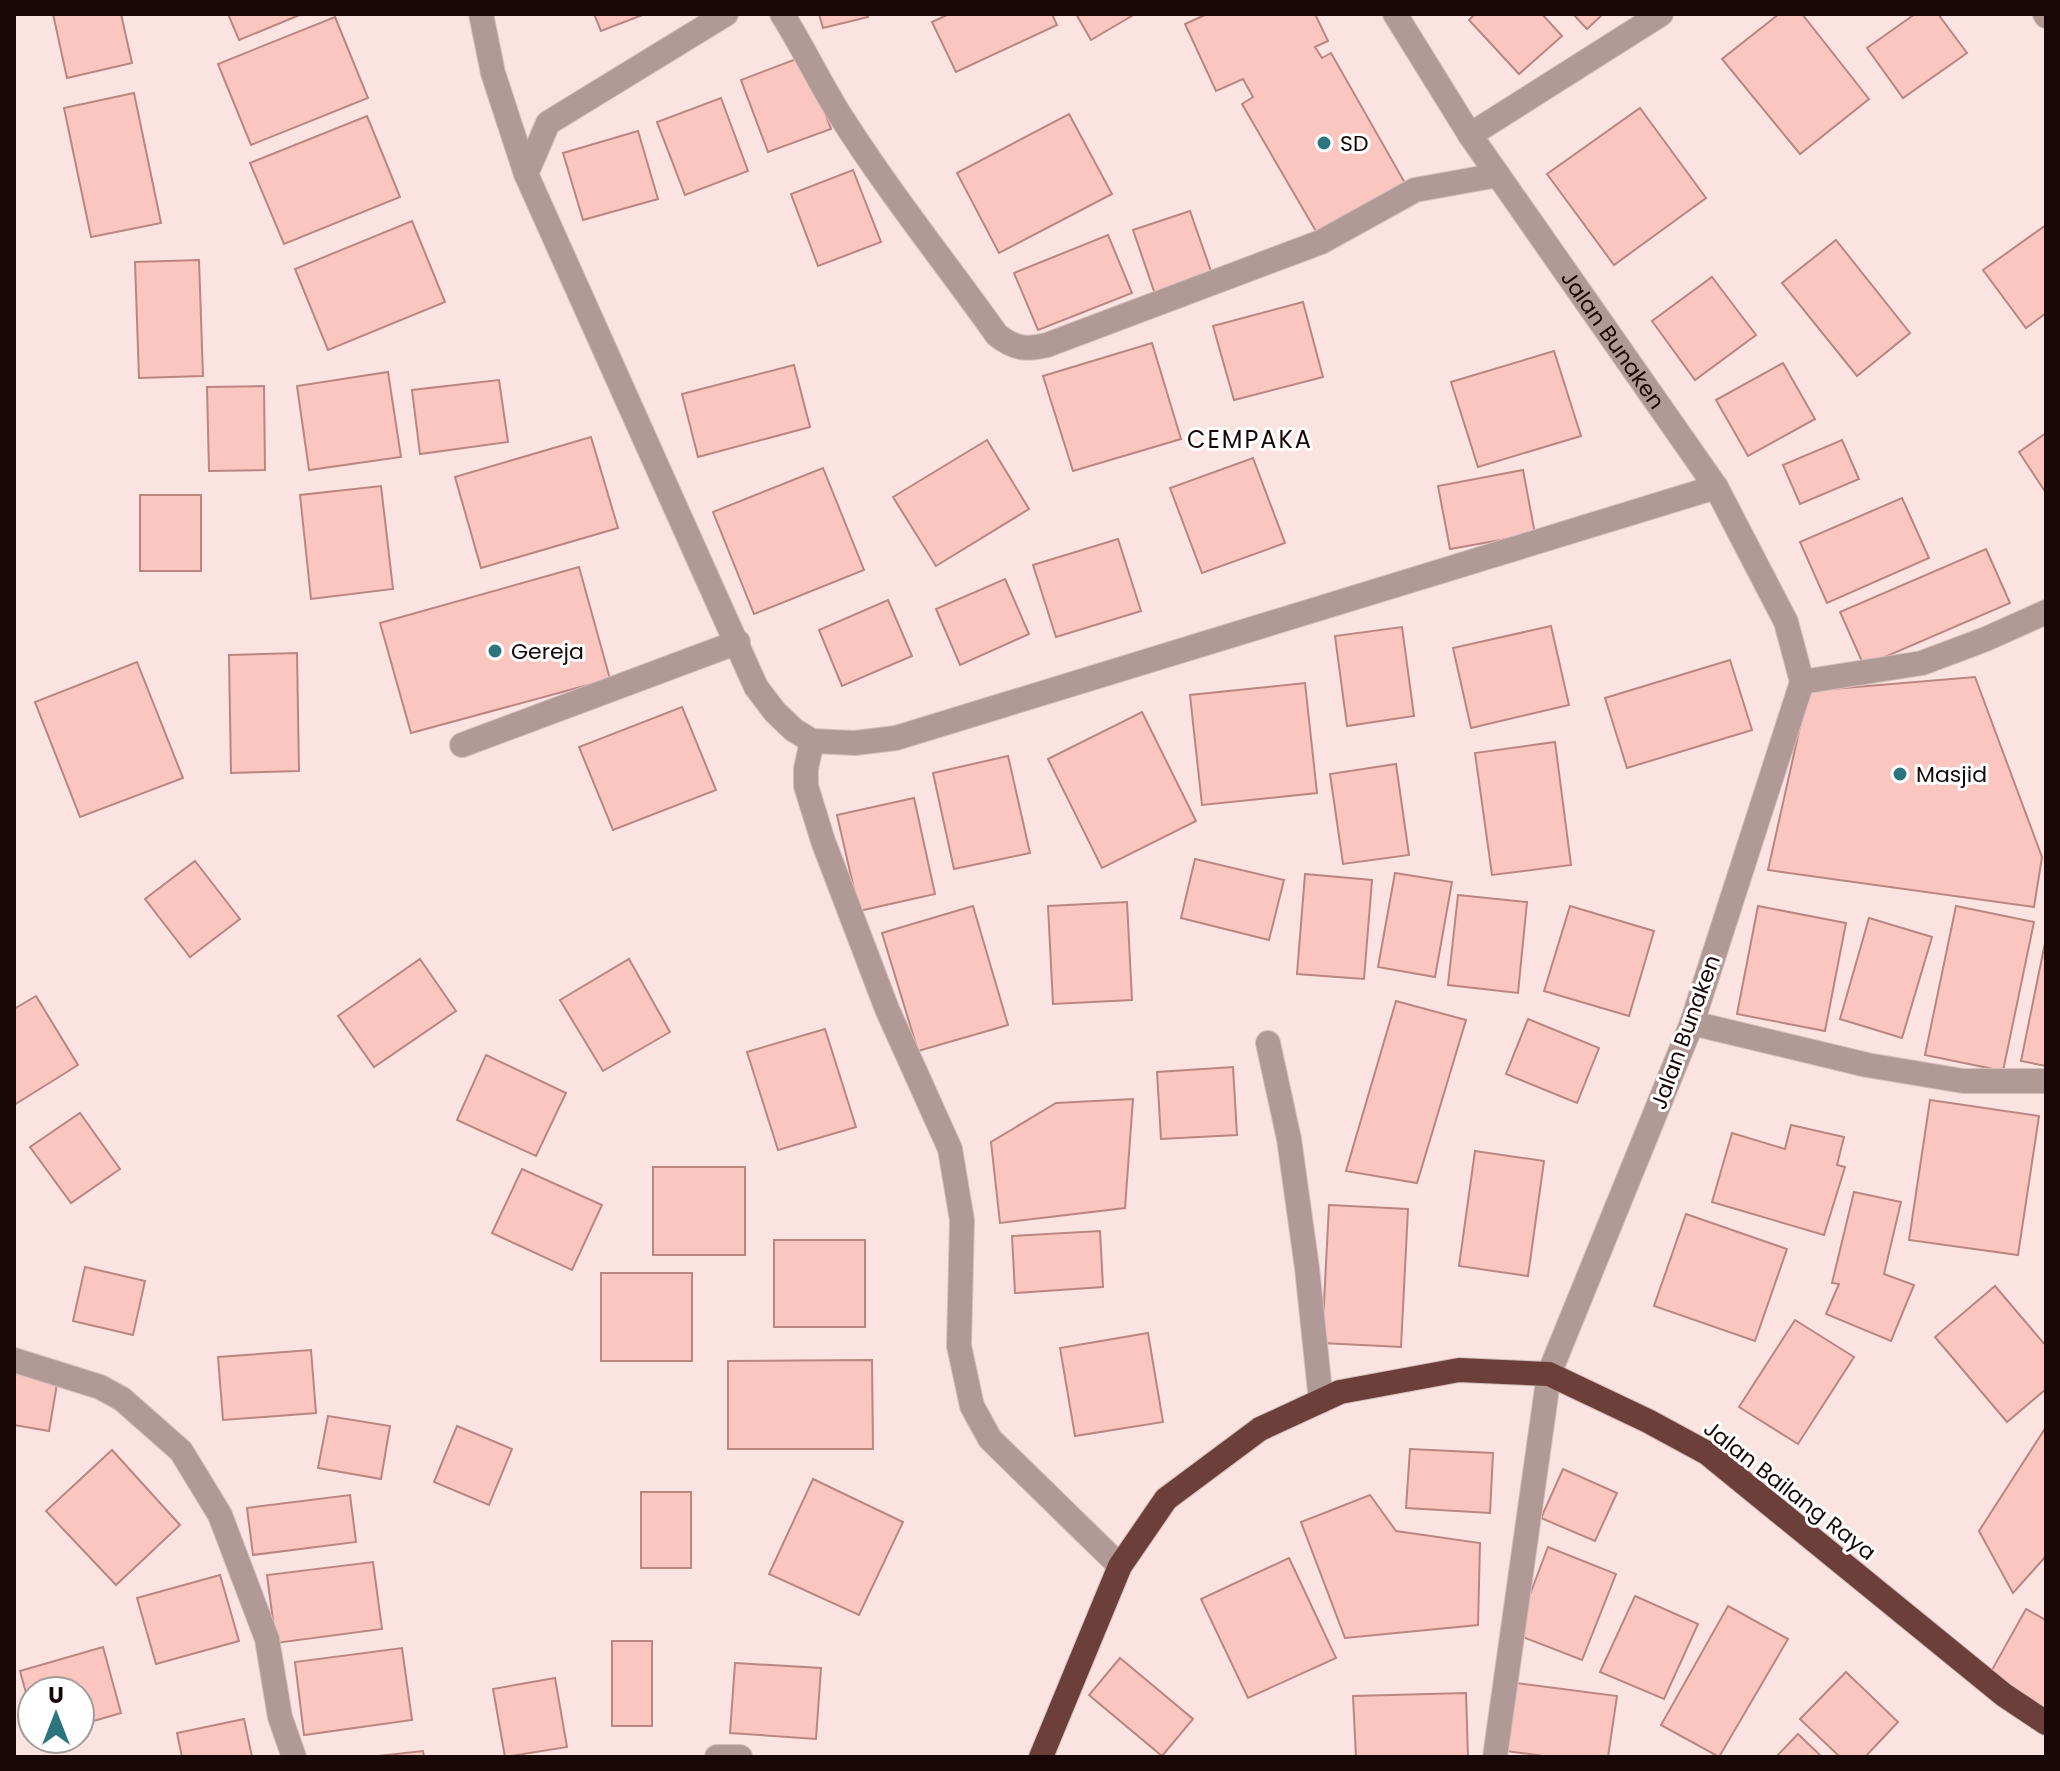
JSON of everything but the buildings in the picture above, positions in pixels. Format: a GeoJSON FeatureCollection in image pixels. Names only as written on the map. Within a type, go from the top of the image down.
{"type":"FeatureCollection","features":[{"type":"Feature","properties":{"kind":"highway","name":"Jalan Bailang Raya"},"geometry":{"type":"LineString","coordinates":[[1041,1757],[1120,1566],[1166,1499],[1260,1429],[1340,1392],[1459,1370],[1549,1374],[1707,1453],[2004,1695],[2046,1723]]}},
{"type":"Feature","properties":{"kind":"street"},"geometry":{"type":"LineString","coordinates":[[481,14],[493,73],[526,174],[591,314],[673,506],[756,687],[775,712],[794,730],[812,741],[855,743],[896,738],[1716,487]]}},
{"type":"Feature","properties":{"kind":"street"},"geometry":{"type":"LineString","coordinates":[[526,174],[548,123],[726,14]]}},
{"type":"Feature","properties":{"kind":"street"},"geometry":{"type":"LineString","coordinates":[[782,14],[839,114],[895,195],[997,335],[1009,345],[1025,350],[1047,345],[1321,242],[1415,190],[1498,175]]}},
{"type":"Feature","properties":{"kind":"street","name":"Jalan Bunaken"},"geometry":{"type":"LineString","coordinates":[[1395,14],[1470,135],[1716,487],[1786,622],[1802,682],[1692,1023],[1549,1374],[1495,1757]]}},
{"type":"Feature","properties":{"kind":"street"},"geometry":{"type":"LineString","coordinates":[[1470,135],[1661,14]]}},
{"type":"Feature","properties":{"kind":"street"},"geometry":{"type":"LineString","coordinates":[[1802,682],[1922,663],[2046,612]]}},
{"type":"Feature","properties":{"kind":"street"},"geometry":{"type":"LineString","coordinates":[[462,745],[738,642]]}},
{"type":"Feature","properties":{"kind":"street"},"geometry":{"type":"LineString","coordinates":[[812,741],[806,786],[823,841],[887,1009],[950,1149],[962,1220],[959,1346],[972,1406],[990,1439],[1120,1566]]}},
{"type":"Feature","properties":{"kind":"street"},"geometry":{"type":"LineString","coordinates":[[1692,1023],[1867,1065],[1963,1081],[2046,1081]]}},
{"type":"Feature","properties":{"kind":"street"},"geometry":{"type":"LineString","coordinates":[[1268,1043],[1289,1139],[1321,1401]]}},
{"type":"Feature","properties":{"kind":"street"},"geometry":{"type":"LineString","coordinates":[[14,1360],[100,1387],[122,1399],[181,1451],[220,1515],[262,1625],[280,1717],[294,1757]]}},
{"type":"Feature","properties":{"kind":"street"},"geometry":{"type":"LineString","coordinates":[[717,1757],[740,1757]]}},
{"type":"Feature","properties":{"kind":"place","name":"SD"},"geometry":{"type":"Point","coordinates":[1324,143]}},
{"type":"Feature","properties":{"kind":"place","name":"Gereja"},"geometry":{"type":"Point","coordinates":[495,651]}},
{"type":"Feature","properties":{"kind":"place","name":"Masjid"},"geometry":{"type":"Point","coordinates":[1900,774]}},
{"type":"Feature","properties":{"kind":"district","name":"CEMPAKA"},"geometry":{"type":"Point","coordinates":[1250,440]}}]}
